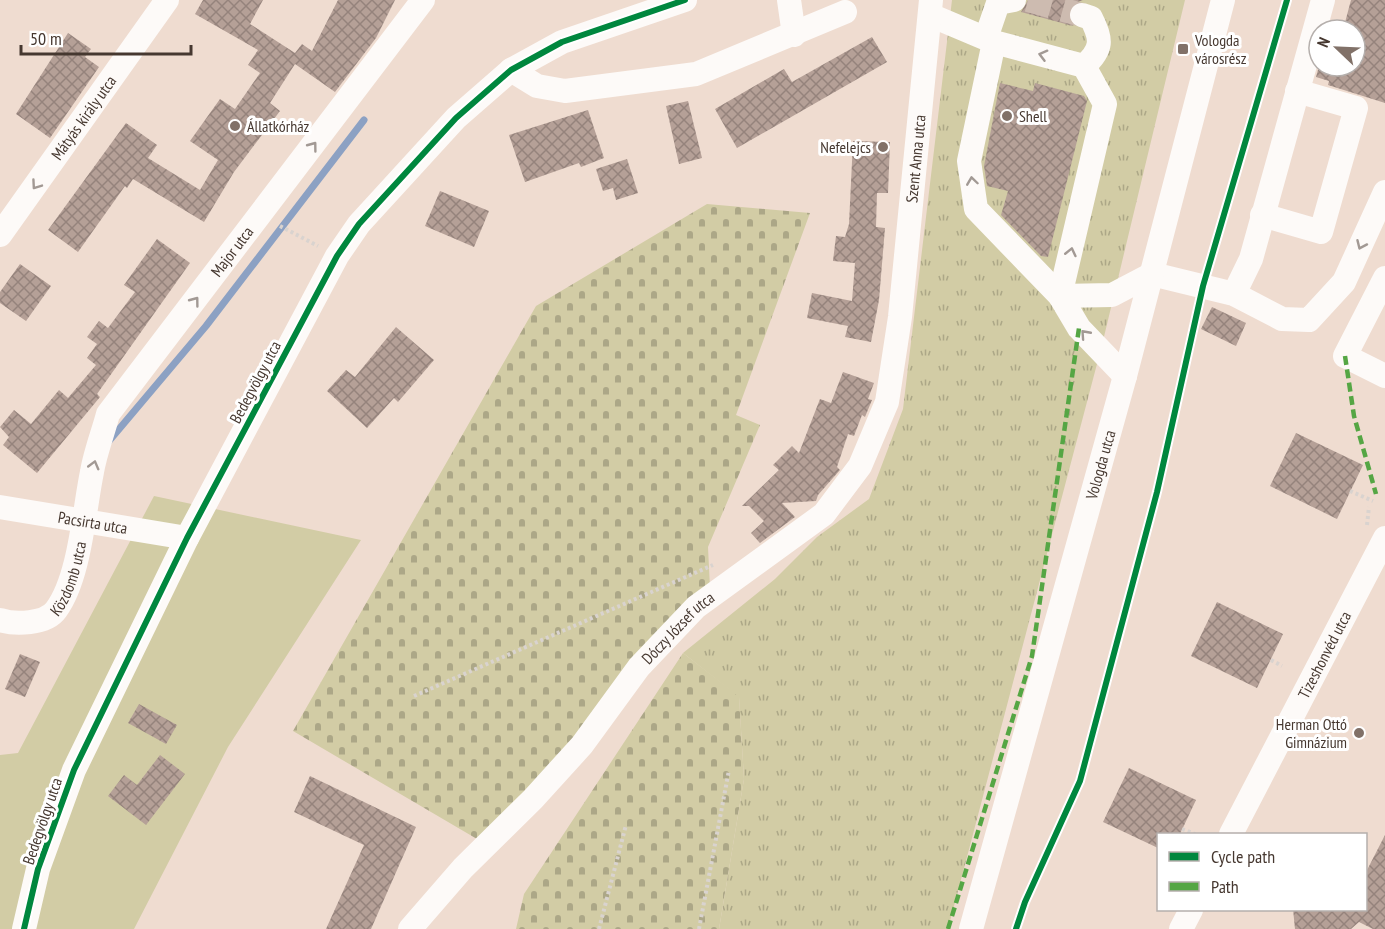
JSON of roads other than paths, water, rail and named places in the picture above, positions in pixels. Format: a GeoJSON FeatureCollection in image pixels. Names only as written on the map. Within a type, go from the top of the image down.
{"type":"FeatureCollection","features":[{"type":"Feature","properties":{"kind":"street","name":"Mátyás király utca"},"geometry":{"type":"LineString","coordinates":[[0,235],[167,0]]}},
{"type":"Feature","properties":{"kind":"street","name":"Major utca"},"geometry":{"type":"LineString","coordinates":[[84,522],[92,471],[108,414],[423,0]]}},
{"type":"Feature","properties":{"kind":"street","name":"Bedegvölgy utca"},"geometry":{"type":"LineString","coordinates":[[24,929],[38,869],[74,770],[187,538],[337,256],[358,224],[456,118],[511,70],[562,42],[685,0]]}},
{"type":"Feature","properties":{"kind":"street"},"geometry":{"type":"LineString","coordinates":[[789,0],[794,35]]}},
{"type":"Feature","properties":{"kind":"street","name":"Vologda utca"},"geometry":{"type":"LineString","coordinates":[[971,929],[1125,376],[1184,141],[1223,0]]}},
{"type":"Feature","properties":{"kind":"street"},"geometry":{"type":"LineString","coordinates":[[1234,294],[1251,259],[1323,0]]}},
{"type":"Feature","properties":{"kind":"street"},"geometry":{"type":"LineString","coordinates":[[1004,1],[990,40],[969,160],[976,209],[1060,296],[1079,328],[1125,376]]}},
{"type":"Feature","properties":{"kind":"street"},"geometry":{"type":"LineString","coordinates":[[931,7],[990,40],[1084,66],[1105,104],[1060,296]]}},
{"type":"Feature","properties":{"kind":"street","name":"Szent Anna utca"},"geometry":{"type":"LineString","coordinates":[[900,317],[931,7]]}},
{"type":"Feature","properties":{"kind":"street"},"geometry":{"type":"LineString","coordinates":[[1084,66],[1096,56],[1100,36],[1089,11]]}},
{"type":"Feature","properties":{"kind":"street"},"geometry":{"type":"LineString","coordinates":[[511,70],[537,86],[565,91],[696,74],[845,12]]}},
{"type":"Feature","properties":{"kind":"street"},"geometry":{"type":"LineString","coordinates":[[1262,215],[1321,232],[1356,108],[1297,91]]}},
{"type":"Feature","properties":{"kind":"street"},"geometry":{"type":"LineString","coordinates":[[1060,296],[1112,295],[1152,274],[1234,294],[1282,319],[1310,320],[1344,282],[1385,192]]}},
{"type":"Feature","properties":{"kind":"street"},"geometry":{"type":"LineString","coordinates":[[1385,278],[1346,356],[1385,376]]}},
{"type":"Feature","properties":{"kind":"street","name":"Dóczy József utca"},"geometry":{"type":"LineString","coordinates":[[410,929],[463,868],[533,800],[582,745],[639,667],[696,607],[742,571],[824,514],[860,466],[887,402],[900,317]]}},
{"type":"Feature","properties":{"kind":"street","name":"Pacsirta utca"},"geometry":{"type":"LineString","coordinates":[[0,507],[187,538]]}},
{"type":"Feature","properties":{"kind":"street","name":"Közdomb utca"},"geometry":{"type":"LineString","coordinates":[[0,620],[9,623],[41,620],[56,611],[69,581],[84,522]]}},
{"type":"Feature","properties":{"kind":"street","name":"Tizeshonvéd utca"},"geometry":{"type":"LineString","coordinates":[[1232,833],[1385,538]]}},
{"type":"Feature","properties":{"kind":"street"},"geometry":{"type":"LineString","coordinates":[[1181,929],[1190,911]]}},
{"type":"Feature","properties":{"kind":"waterway"},"geometry":{"type":"LineString","coordinates":[[109,441],[206,326],[364,120]]}},
{"type":"Feature","properties":{"kind":"tunnel"},"geometry":{"type":"LineString","coordinates":[[1028,0],[1082,15]]}},
{"type":"Feature","properties":{"kind":"place","name":"Vologda városrész"},"geometry":{"type":"Point","coordinates":[1183,49]}},
{"type":"Feature","properties":{"kind":"place","name":"Shell"},"geometry":{"type":"Point","coordinates":[1007,116]}},
{"type":"Feature","properties":{"kind":"place","name":"Állatkórház"},"geometry":{"type":"Point","coordinates":[235,126]}},
{"type":"Feature","properties":{"kind":"place","name":"Nefelejcs"},"geometry":{"type":"Point","coordinates":[883,147]}},
{"type":"Feature","properties":{"kind":"place","name":"Herman Ottó Gimnázium"},"geometry":{"type":"Point","coordinates":[1359,733]}}]}
